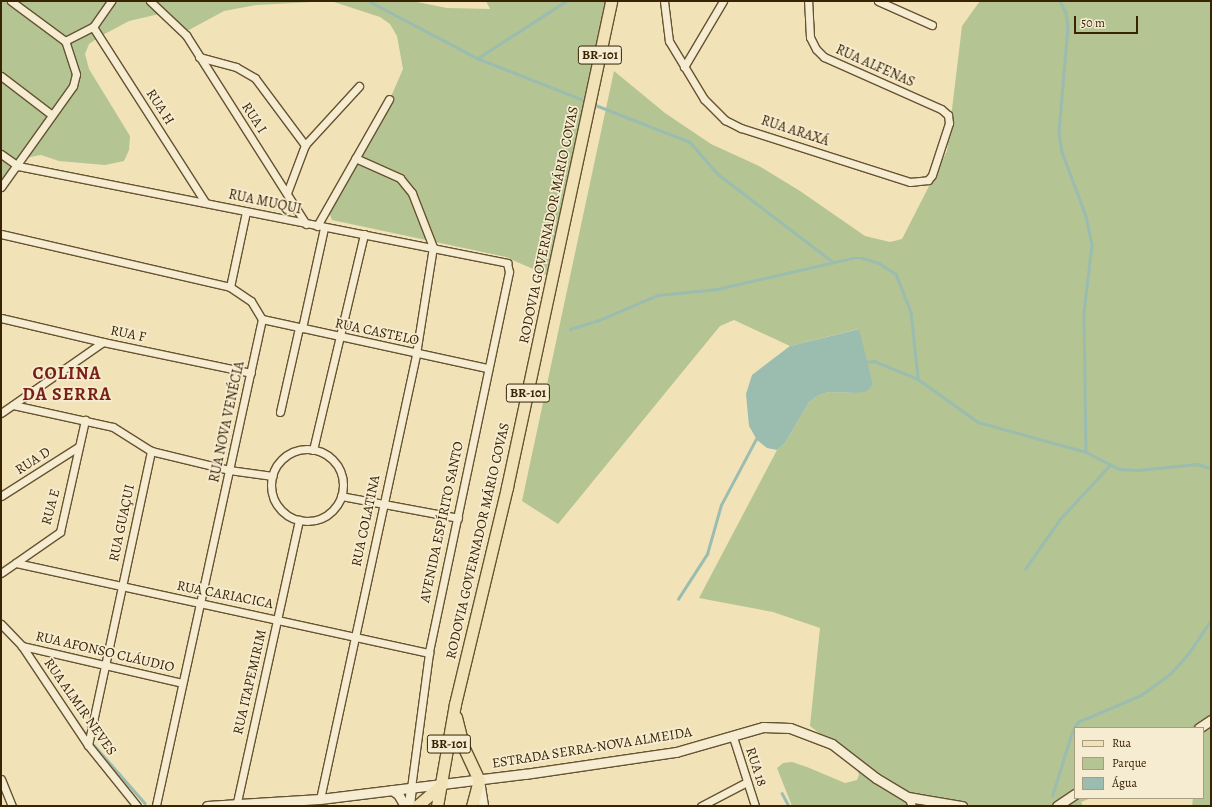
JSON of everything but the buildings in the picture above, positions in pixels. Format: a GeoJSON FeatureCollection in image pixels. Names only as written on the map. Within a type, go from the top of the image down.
{"type":"FeatureCollection","features":[{"type":"Feature","properties":{"kind":"main road","name":"RODOVIA GOVERNADOR MÁRIO COVAS"},"geometry":{"type":"LineString","coordinates":[[437,806],[456,704],[507,487],[611,1]]}},
{"type":"Feature","properties":{"kind":"main road"},"geometry":{"type":"LineString","coordinates":[[456,704],[463,746],[479,780],[472,806]]}},
{"type":"Feature","properties":{"kind":"main road"},"geometry":{"type":"LineString","coordinates":[[417,806],[442,784]]}},
{"type":"Feature","properties":{"kind":"street"},"geometry":{"type":"LineString","coordinates":[[1,188],[18,166],[73,86],[76,74],[65,41],[11,1]]}},
{"type":"Feature","properties":{"kind":"street"},"geometry":{"type":"LineString","coordinates":[[65,41],[93,27],[111,1]]}},
{"type":"Feature","properties":{"kind":"street","name":"RUA I"},"geometry":{"type":"LineString","coordinates":[[150,1],[180,27],[306,224]]}},
{"type":"Feature","properties":{"kind":"street","name":"RUA ARAXÁ"},"geometry":{"type":"LineString","coordinates":[[664,1],[669,41],[684,67],[714,111],[741,128],[910,182],[923,182]]}},
{"type":"Feature","properties":{"kind":"street"},"geometry":{"type":"LineString","coordinates":[[684,67],[723,1]]}},
{"type":"Feature","properties":{"kind":"street","name":"RUA ALFENAS"},"geometry":{"type":"LineString","coordinates":[[808,1],[810,37],[816,49],[824,57],[941,109],[948,115],[949,123],[932,175],[923,182]]}},
{"type":"Feature","properties":{"kind":"street"},"geometry":{"type":"LineString","coordinates":[[878,1],[932,25]]}},
{"type":"Feature","properties":{"kind":"street","name":"RUA H"},"geometry":{"type":"LineString","coordinates":[[93,27],[206,202]]}},
{"type":"Feature","properties":{"kind":"street"},"geometry":{"type":"LineString","coordinates":[[199,56],[236,67],[255,78],[305,145]]}},
{"type":"Feature","properties":{"kind":"street"},"geometry":{"type":"LineString","coordinates":[[1,76],[52,115]]}},
{"type":"Feature","properties":{"kind":"street"},"geometry":{"type":"LineString","coordinates":[[287,193],[305,145],[359,86]]}},
{"type":"Feature","properties":{"kind":"street"},"geometry":{"type":"LineString","coordinates":[[280,412],[300,328],[320,227],[355,158],[389,99]]}},
{"type":"Feature","properties":{"kind":"street"},"geometry":{"type":"LineString","coordinates":[[1,154],[18,166]]}},
{"type":"Feature","properties":{"kind":"street"},"geometry":{"type":"LineString","coordinates":[[355,158],[400,178],[412,193],[433,247]]}},
{"type":"Feature","properties":{"kind":"street","name":"RUA MUQUI"},"geometry":{"type":"LineString","coordinates":[[18,166],[206,202],[320,227],[433,247],[507,263]]}},
{"type":"Feature","properties":{"kind":"street"},"geometry":{"type":"LineString","coordinates":[[230,287],[246,212]]}},
{"type":"Feature","properties":{"kind":"street"},"geometry":{"type":"LineString","coordinates":[[1,234],[230,287],[251,301],[262,319]]}},
{"type":"Feature","properties":{"kind":"street"},"geometry":{"type":"LineString","coordinates":[[313,450],[364,234]]}},
{"type":"Feature","properties":{"kind":"street","name":"RUA COLATINA"},"geometry":{"type":"LineString","coordinates":[[320,800],[354,636],[416,354],[433,247]]}},
{"type":"Feature","properties":{"kind":"street","name":"AVENIDA ESPÍRITO SANTO"},"geometry":{"type":"LineString","coordinates":[[412,788],[428,653],[458,518],[486,368],[508,272],[507,263]]}},
{"type":"Feature","properties":{"kind":"street","name":"RUA F"},"geometry":{"type":"LineString","coordinates":[[1,318],[103,342],[251,373]]}},
{"type":"Feature","properties":{"kind":"street","name":"RUA CASTELO"},"geometry":{"type":"LineString","coordinates":[[262,319],[340,338],[486,368]]}},
{"type":"Feature","properties":{"kind":"street","name":"RUA NOVA VENÉCIA"},"geometry":{"type":"LineString","coordinates":[[156,806],[262,319]]}},
{"type":"Feature","properties":{"kind":"street"},"geometry":{"type":"LineString","coordinates":[[1,413],[103,342]]}},
{"type":"Feature","properties":{"kind":"street"},"geometry":{"type":"LineString","coordinates":[[13,405],[85,420],[119,429],[151,452],[230,470],[273,476]]}},
{"type":"Feature","properties":{"kind":"street","name":"RUA E"},"geometry":{"type":"LineString","coordinates":[[1,573],[60,532],[85,420]]}},
{"type":"Feature","properties":{"kind":"street","name":"RUA D"},"geometry":{"type":"LineString","coordinates":[[1,496],[78,447]]}},
{"type":"Feature","properties":{"kind":"street"},"geometry":{"type":"LineString","coordinates":[[313,450],[325,454],[338,466],[342,490],[341,496],[328,514],[316,520],[299,520],[282,511],[275,501],[271,489],[273,476],[275,469],[289,453],[313,450]]}},
{"type":"Feature","properties":{"kind":"street","name":"RUA GUAÇUI"},"geometry":{"type":"LineString","coordinates":[[88,745],[151,452]]}},
{"type":"Feature","properties":{"kind":"street"},"geometry":{"type":"LineString","coordinates":[[341,496],[383,502],[458,518]]}},
{"type":"Feature","properties":{"kind":"street","name":"RUA ITAPEMIRIM"},"geometry":{"type":"LineString","coordinates":[[237,802],[299,520]]}},
{"type":"Feature","properties":{"kind":"street","name":"RUA CARIACICA"},"geometry":{"type":"LineString","coordinates":[[16,563],[200,604],[278,619],[428,653]]}},
{"type":"Feature","properties":{"kind":"street","name":"RUA ALMIR NEVES"},"geometry":{"type":"LineString","coordinates":[[1,624],[22,646],[88,745],[137,806]]}},
{"type":"Feature","properties":{"kind":"street","name":"RUA AFONSO CLÁUDIO"},"geometry":{"type":"LineString","coordinates":[[22,646],[182,683]]}},
{"type":"Feature","properties":{"kind":"street"},"geometry":{"type":"LineString","coordinates":[[1200,727],[1211,720]]}},
{"type":"Feature","properties":{"kind":"street","name":"ESTRADA SERRA-NOVA ALMEIDA"},"geometry":{"type":"LineString","coordinates":[[207,806],[237,802],[320,800],[479,780],[676,752],[733,737],[763,727],[790,728],[832,744],[876,778],[908,797]]}},
{"type":"Feature","properties":{"kind":"street","name":"RUA 18"},"geometry":{"type":"LineString","coordinates":[[733,737],[755,806]]}},
{"type":"Feature","properties":{"kind":"street"},"geometry":{"type":"LineString","coordinates":[[1,779],[12,806]]}},
{"type":"Feature","properties":{"kind":"street"},"geometry":{"type":"LineString","coordinates":[[479,780],[483,806]]}},
{"type":"Feature","properties":{"kind":"street"},"geometry":{"type":"LineString","coordinates":[[701,806],[747,782]]}},
{"type":"Feature","properties":{"kind":"street"},"geometry":{"type":"LineString","coordinates":[[409,806],[412,788]]}},
{"type":"Feature","properties":{"kind":"street"},"geometry":{"type":"LineString","coordinates":[[392,790],[398,794],[405,806]]}},
{"type":"Feature","properties":{"kind":"street"},"geometry":{"type":"LineString","coordinates":[[1057,806],[1074,795]]}},
{"type":"Feature","properties":{"kind":"street"},"geometry":{"type":"LineString","coordinates":[[908,797],[912,806]]}},
{"type":"Feature","properties":{"kind":"street"},"geometry":{"type":"LineString","coordinates":[[908,797],[962,806]]}},
{"type":"Feature","properties":{"kind":"green space"},"geometry":{"type":"Polygon","coordinates":[[[1,1],[331,1],[256,5],[224,11],[187,31],[173,17],[159,14],[129,21],[99,37],[89,44],[85,54],[89,69],[130,136],[129,150],[124,161],[105,165],[59,161],[41,155],[25,158],[1,183],[1,1]]]}},
{"type":"Feature","properties":{"kind":"green space"},"geometry":{"type":"Polygon","coordinates":[[[331,1],[412,1],[447,8],[490,9],[486,1],[608,1],[549,276],[506,257],[332,220],[329,212],[374,136],[403,69],[397,36],[390,24],[380,17],[331,1]]]}},
{"type":"Feature","properties":{"kind":"green space"},"geometry":{"type":"Polygon","coordinates":[[[980,1],[1211,1],[1211,806],[1192,806],[1193,799],[1204,799],[1204,727],[1074,727],[1074,799],[1088,799],[1081,802],[1083,806],[792,806],[777,768],[783,763],[792,762],[845,783],[857,780],[859,775],[854,760],[810,726],[820,628],[773,612],[699,598],[777,450],[785,443],[809,402],[819,395],[829,392],[855,393],[873,384],[858,329],[790,346],[734,320],[720,326],[558,524],[522,501],[614,71],[665,113],[711,144],[759,166],[800,191],[865,236],[890,242],[902,239],[947,151],[962,26],[980,1]]]}},
{"type":"Feature","properties":{"kind":"water"},"geometry":{"type":"Polygon","coordinates":[[[859,329],[873,384],[867,391],[855,393],[829,392],[819,395],[809,402],[785,443],[777,450],[767,448],[757,440],[749,426],[746,394],[752,375],[790,346],[859,329]]]}},
{"type":"Feature","properties":{"kind":"waterway"},"geometry":{"type":"LineString","coordinates":[[369,1],[477,58],[586,101]]}},
{"type":"Feature","properties":{"kind":"waterway"},"geometry":{"type":"LineString","coordinates":[[478,58],[566,1]]}},
{"type":"Feature","properties":{"kind":"waterway"},"geometry":{"type":"LineString","coordinates":[[1060,1],[1066,13],[1068,27],[1059,133],[1062,152],[1086,216],[1092,245],[1084,312],[1086,452]]}},
{"type":"Feature","properties":{"kind":"waterway"},"geometry":{"type":"LineString","coordinates":[[593,104],[690,142],[718,174],[833,262]]}},
{"type":"Feature","properties":{"kind":"waterway"},"geometry":{"type":"LineString","coordinates":[[570,329],[597,321],[658,295],[717,289],[852,258],[862,258],[879,263],[896,274],[911,312],[918,378]]}},
{"type":"Feature","properties":{"kind":"waterway"},"geometry":{"type":"LineString","coordinates":[[865,362],[874,361],[918,379],[978,422],[1086,452],[1119,469],[1138,470],[1197,464],[1211,468]]}},
{"type":"Feature","properties":{"kind":"waterway"},"geometry":{"type":"LineString","coordinates":[[678,599],[707,554],[721,505],[757,437]]}},
{"type":"Feature","properties":{"kind":"waterway"},"geometry":{"type":"LineString","coordinates":[[1025,569],[1060,519],[1110,465]]}},
{"type":"Feature","properties":{"kind":"waterway"},"geometry":{"type":"LineString","coordinates":[[1075,727],[1078,722],[1141,695],[1170,674],[1188,654],[1211,620]]}},
{"type":"Feature","properties":{"kind":"waterway"},"geometry":{"type":"LineString","coordinates":[[62,700],[85,733]]}},
{"type":"Feature","properties":{"kind":"waterway"},"geometry":{"type":"LineString","coordinates":[[1052,796],[1074,729]]}},
{"type":"Feature","properties":{"kind":"waterway"},"geometry":{"type":"LineString","coordinates":[[94,745],[145,803]]}},
{"type":"Feature","properties":{"kind":"waterway"},"geometry":{"type":"LineString","coordinates":[[782,793],[789,806]]}},
{"type":"Feature","properties":{"kind":"district","name":"COLINA DA SERRA"},"geometry":{"type":"Point","coordinates":[67,384]}}]}
